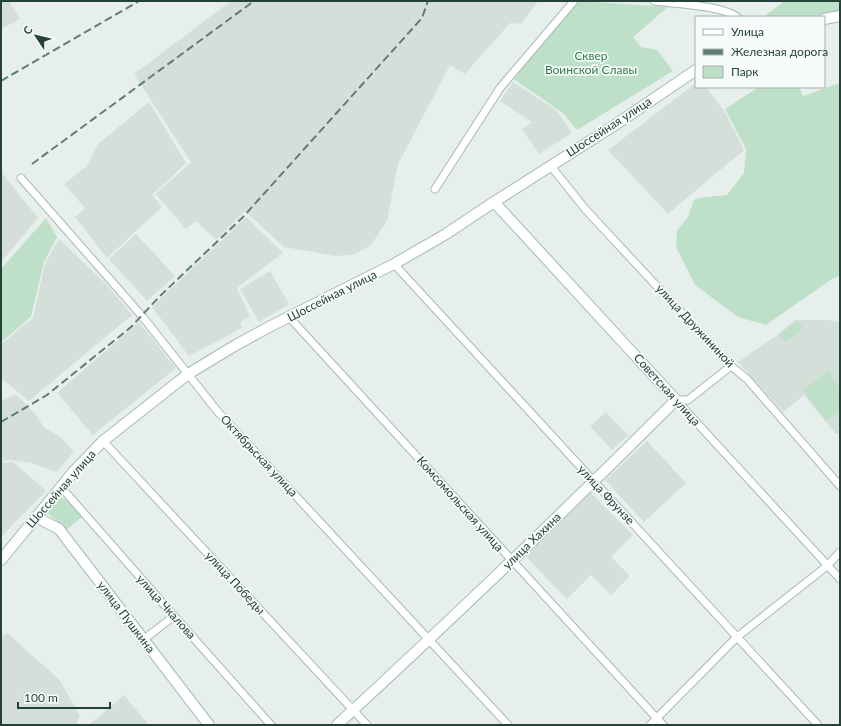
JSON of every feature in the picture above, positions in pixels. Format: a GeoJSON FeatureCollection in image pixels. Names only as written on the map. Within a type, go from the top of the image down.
{"type":"FeatureCollection","features":[{"type":"Feature","properties":{"kind":"street"},"geometry":{"type":"LineString","coordinates":[[435,189],[500,88],[574,1]]}},
{"type":"Feature","properties":{"kind":"street"},"geometry":{"type":"LineString","coordinates":[[654,1],[715,9],[732,13],[736,16]]}},
{"type":"Feature","properties":{"kind":"street"},"geometry":{"type":"LineString","coordinates":[[825,19],[840,16]]}},
{"type":"Feature","properties":{"kind":"street","name":"Шоссейная улица"},"geometry":{"type":"LineString","coordinates":[[1,560],[74,471],[103,441],[188,374],[236,345],[394,264],[446,234],[550,165],[615,125],[695,71]]}},
{"type":"Feature","properties":{"kind":"street","name":"улица Дружининой"},"geometry":{"type":"LineString","coordinates":[[550,165],[586,210],[731,366],[747,379],[840,486]]}},
{"type":"Feature","properties":{"kind":"street","name":"Октябрьская улица"},"geometry":{"type":"LineString","coordinates":[[21,178],[141,315],[218,412],[508,725]]}},
{"type":"Feature","properties":{"kind":"street","name":"Советская улица"},"geometry":{"type":"LineString","coordinates":[[494,202],[840,579]]}},
{"type":"Feature","properties":{"kind":"street","name":"улица Фрунзе"},"geometry":{"type":"LineString","coordinates":[[394,264],[818,725]]}},
{"type":"Feature","properties":{"kind":"street","name":"Комсомольская улица"},"geometry":{"type":"LineString","coordinates":[[289,317],[663,725]]}},
{"type":"Feature","properties":{"kind":"street","name":"улица Хахина"},"geometry":{"type":"LineString","coordinates":[[337,725],[429,640],[594,482],[676,400],[688,400],[731,366]]}},
{"type":"Feature","properties":{"kind":"street","name":"улица Победы"},"geometry":{"type":"LineString","coordinates":[[103,441],[367,725]]}},
{"type":"Feature","properties":{"kind":"street","name":"улица Чкалова"},"geometry":{"type":"LineString","coordinates":[[60,488],[272,725]]}},
{"type":"Feature","properties":{"kind":"street","name":"улица Пушкина"},"geometry":{"type":"LineString","coordinates":[[36,518],[59,529],[209,725]]}},
{"type":"Feature","properties":{"kind":"street"},"geometry":{"type":"LineString","coordinates":[[650,725],[736,637],[827,566],[840,552]]}},
{"type":"Feature","properties":{"kind":"street"},"geometry":{"type":"LineString","coordinates":[[144,640],[174,616]]}},
{"type":"Feature","properties":{"kind":"shaded area"},"geometry":{"type":"Polygon","coordinates":[[[1,1],[9,1],[20,19],[1,29],[1,1]]]}},
{"type":"Feature","properties":{"kind":"shaded area"},"geometry":{"type":"Polygon","coordinates":[[[231,1],[538,1],[521,24],[510,23],[465,74],[450,65],[398,164],[387,221],[371,245],[355,254],[337,256],[284,247],[245,211],[216,240],[196,221],[186,229],[156,194],[191,162],[134,74],[231,1]]]}},
{"type":"Feature","properties":{"kind":"shaded area"},"geometry":{"type":"Polygon","coordinates":[[[513,82],[556,110],[572,133],[539,154],[522,129],[532,122],[500,101],[513,82]]]}},
{"type":"Feature","properties":{"kind":"shaded area"},"geometry":{"type":"Polygon","coordinates":[[[695,84],[695,88],[707,88],[726,114],[744,150],[668,214],[608,150],[695,84]]]}},
{"type":"Feature","properties":{"kind":"shaded area"},"geometry":{"type":"Polygon","coordinates":[[[149,102],[186,163],[152,195],[162,207],[107,258],[75,217],[85,208],[64,184],[86,167],[99,143],[149,102]]]}},
{"type":"Feature","properties":{"kind":"shaded area"},"geometry":{"type":"Polygon","coordinates":[[[1,172],[38,218],[1,262],[1,172]]]}},
{"type":"Feature","properties":{"kind":"shaded area"},"geometry":{"type":"Polygon","coordinates":[[[246,217],[283,253],[237,288],[250,317],[240,322],[242,328],[189,356],[152,307],[246,217]]]}},
{"type":"Feature","properties":{"kind":"shaded area"},"geometry":{"type":"Polygon","coordinates":[[[136,234],[175,276],[147,301],[109,259],[136,234]]]}},
{"type":"Feature","properties":{"kind":"shaded area"},"geometry":{"type":"Polygon","coordinates":[[[59,239],[108,286],[132,315],[29,401],[1,378],[1,344],[33,318],[45,263],[59,239]]]}},
{"type":"Feature","properties":{"kind":"shaded area"},"geometry":{"type":"Polygon","coordinates":[[[270,271],[289,304],[259,322],[240,289],[270,271]]]}},
{"type":"Feature","properties":{"kind":"shaded area"},"geometry":{"type":"Polygon","coordinates":[[[795,320],[828,320],[840,322],[840,433],[836,434],[804,395],[783,412],[738,362],[776,336],[795,320]]]}},
{"type":"Feature","properties":{"kind":"shaded area"},"geometry":{"type":"Polygon","coordinates":[[[139,322],[176,368],[93,435],[57,393],[139,322]]]}},
{"type":"Feature","properties":{"kind":"shaded area"},"geometry":{"type":"Polygon","coordinates":[[[16,394],[35,414],[44,427],[60,437],[74,451],[57,472],[31,463],[11,460],[1,461],[1,401],[16,394]]]}},
{"type":"Feature","properties":{"kind":"shaded area"},"geometry":{"type":"Polygon","coordinates":[[[606,412],[628,435],[612,450],[590,426],[606,412]]]}},
{"type":"Feature","properties":{"kind":"shaded area"},"geometry":{"type":"Polygon","coordinates":[[[647,441],[686,483],[644,522],[605,480],[647,441]]]}},
{"type":"Feature","properties":{"kind":"shaded area"},"geometry":{"type":"Polygon","coordinates":[[[13,462],[46,491],[1,537],[1,463],[13,462]]]}},
{"type":"Feature","properties":{"kind":"shaded area"},"geometry":{"type":"Polygon","coordinates":[[[589,491],[633,535],[611,557],[630,576],[611,595],[591,575],[567,599],[524,555],[589,491]]]}},
{"type":"Feature","properties":{"kind":"shaded area"},"geometry":{"type":"Polygon","coordinates":[[[7,633],[59,679],[80,716],[75,725],[1,725],[1,638],[7,633]]]}},
{"type":"Feature","properties":{"kind":"shaded area"},"geometry":{"type":"Polygon","coordinates":[[[124,695],[149,725],[89,725],[124,695]]]}},
{"type":"Feature","properties":{"kind":"green space","name":"Сквер Воинской Славы"},"geometry":{"type":"Polygon","coordinates":[[[578,1],[668,7],[633,37],[641,47],[657,50],[673,71],[577,130],[563,113],[512,78],[578,1]]]}},
{"type":"Feature","properties":{"kind":"green space"},"geometry":{"type":"Polygon","coordinates":[[[785,1],[840,1],[840,10],[814,16],[767,16],[767,14],[785,1]]]}},
{"type":"Feature","properties":{"kind":"green space"},"geometry":{"type":"Polygon","coordinates":[[[840,83],[840,276],[833,278],[766,325],[738,317],[695,285],[676,247],[677,231],[688,217],[694,200],[698,198],[727,195],[744,173],[746,149],[725,109],[757,88],[799,88],[803,96],[840,83]]]}},
{"type":"Feature","properties":{"kind":"green space"},"geometry":{"type":"Polygon","coordinates":[[[46,218],[57,237],[44,262],[31,317],[1,342],[1,269],[46,218]]]}},
{"type":"Feature","properties":{"kind":"green space"},"geometry":{"type":"Polygon","coordinates":[[[797,321],[803,328],[785,342],[779,335],[797,321]]]}},
{"type":"Feature","properties":{"kind":"green space"},"geometry":{"type":"Polygon","coordinates":[[[828,371],[840,387],[840,411],[826,421],[803,390],[828,371]]]}},
{"type":"Feature","properties":{"kind":"green space"},"geometry":{"type":"Polygon","coordinates":[[[59,496],[72,504],[82,517],[66,530],[45,511],[59,496]]]}},
{"type":"Feature","properties":{"kind":"railway"},"geometry":{"type":"LineString","coordinates":[[1,81],[139,1]]}},
{"type":"Feature","properties":{"kind":"railway"},"geometry":{"type":"LineString","coordinates":[[32,164],[254,1]]}},
{"type":"Feature","properties":{"kind":"railway"},"geometry":{"type":"LineString","coordinates":[[1,422],[47,395],[131,327],[160,296],[243,217],[422,18],[428,1]]}}]}
